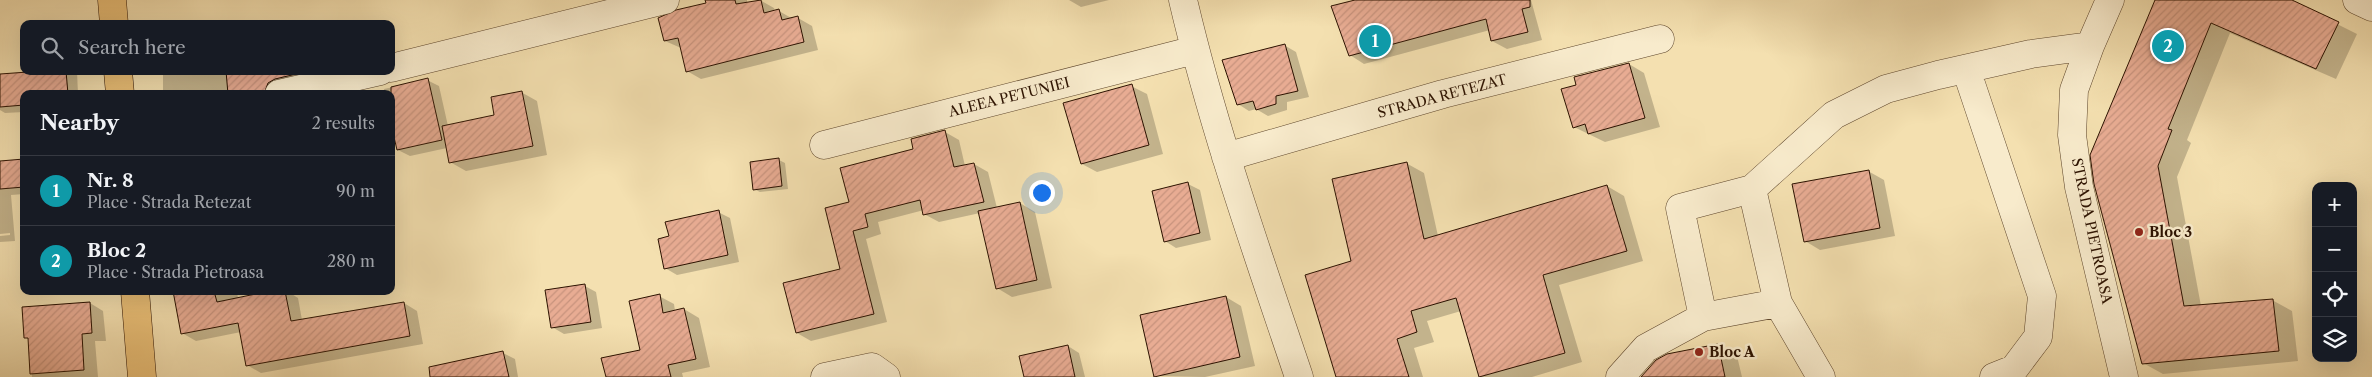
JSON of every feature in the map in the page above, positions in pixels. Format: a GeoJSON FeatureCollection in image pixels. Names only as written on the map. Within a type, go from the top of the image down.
{"type":"FeatureCollection","features":[{"type":"Feature","properties":{"kind":"main road"},"geometry":{"type":"LineString","coordinates":[[112,0],[114,20]]}},
{"type":"Feature","properties":{"kind":"main road"},"geometry":{"type":"LineString","coordinates":[[118,75],[120,90]]}},
{"type":"Feature","properties":{"kind":"main road"},"geometry":{"type":"LineString","coordinates":[[135,295],[142,377]]}},
{"type":"Feature","properties":{"kind":"street"},"geometry":{"type":"LineString","coordinates":[[395,67],[665,0]]}},
{"type":"Feature","properties":{"kind":"street"},"geometry":{"type":"LineString","coordinates":[[1184,0],[1195,50],[1226,157],[1299,377]]}},
{"type":"Feature","properties":{"kind":"street","name":"STRADA PIETROASA"},"geometry":{"type":"LineString","coordinates":[[2110,0],[2074,90],[2072,135],[2079,187],[2124,377]]}},
{"type":"Feature","properties":{"kind":"street"},"geometry":{"type":"LineString","coordinates":[[2357,0],[2372,7]]}},
{"type":"Feature","properties":{"kind":"street","name":"STRADA RETEZAT"},"geometry":{"type":"LineString","coordinates":[[1226,157],[1443,94],[1660,38]]}},
{"type":"Feature","properties":{"kind":"street"},"geometry":{"type":"LineString","coordinates":[[1703,317],[1680,208],[1752,189],[1834,115],[1886,89],[2031,54],[2090,46]]}},
{"type":"Feature","properties":{"kind":"street","name":"ALEEA PETUNIEI"},"geometry":{"type":"LineString","coordinates":[[824,145],[1195,50]]}},
{"type":"Feature","properties":{"kind":"street"},"geometry":{"type":"LineString","coordinates":[[1966,69],[2042,296],[2038,337],[2014,369],[1994,377]]}},
{"type":"Feature","properties":{"kind":"street"},"geometry":{"type":"LineString","coordinates":[[297,90],[362,75]]}},
{"type":"Feature","properties":{"kind":"street"},"geometry":{"type":"LineString","coordinates":[[1752,189],[1778,303],[1821,377]]}},
{"type":"Feature","properties":{"kind":"street"},"geometry":{"type":"LineString","coordinates":[[1620,377],[1646,348],[1703,317],[1778,303]]}},
{"type":"Feature","properties":{"kind":"street"},"geometry":{"type":"LineString","coordinates":[[825,377],[872,368],[886,377]]}},
{"type":"Feature","properties":{"kind":"building"},"geometry":{"type":"Polygon","coordinates":[[[705,0],[735,0],[736,4],[761,0],[764,13],[779,9],[782,20],[798,16],[804,42],[686,72],[678,38],[664,41],[658,18],[676,10],[706,3],[705,0]]]}},
{"type":"Feature","properties":{"kind":"building"},"geometry":{"type":"Polygon","coordinates":[[[1355,0],[1530,0],[1530,7],[1522,9],[1528,32],[1491,41],[1486,19],[1349,56],[1331,6],[1355,0]]]}},
{"type":"Feature","properties":{"kind":"building","name":"Bloc 3"},"geometry":{"type":"Polygon","coordinates":[[[2155,0],[2292,0],[2339,22],[2316,69],[2211,23],[2168,129],[2172,130],[2158,166],[2184,306],[2273,299],[2279,351],[2142,364],[2094,184],[2090,155],[2155,0]]]}},
{"type":"Feature","properties":{"kind":"building"},"geometry":{"type":"Polygon","coordinates":[[[1285,44],[1298,91],[1276,96],[1276,104],[1256,110],[1253,101],[1237,105],[1222,60],[1285,44]]]}},
{"type":"Feature","properties":{"kind":"building"},"geometry":{"type":"Polygon","coordinates":[[[1629,63],[1645,118],[1588,134],[1585,124],[1573,128],[1561,89],[1576,85],[1574,77],[1629,63]]]}},
{"type":"Feature","properties":{"kind":"building"},"geometry":{"type":"Polygon","coordinates":[[[20,73],[20,75],[66,75],[68,90],[20,90],[20,105],[0,107],[0,74],[20,73]]]}},
{"type":"Feature","properties":{"kind":"building"},"geometry":{"type":"Polygon","coordinates":[[[226,75],[292,75],[275,79],[268,83],[265,90],[228,90],[226,75]]]}},
{"type":"Feature","properties":{"kind":"building"},"geometry":{"type":"Polygon","coordinates":[[[428,78],[442,140],[397,150],[395,141],[395,90],[391,90],[391,87],[428,78]]]}},
{"type":"Feature","properties":{"kind":"building"},"geometry":{"type":"Polygon","coordinates":[[[1132,84],[1149,145],[1081,164],[1063,103],[1132,84]]]}},
{"type":"Feature","properties":{"kind":"building"},"geometry":{"type":"Polygon","coordinates":[[[522,91],[533,146],[449,163],[442,126],[494,115],[491,97],[522,91]]]}},
{"type":"Feature","properties":{"kind":"building"},"geometry":{"type":"Polygon","coordinates":[[[945,130],[954,167],[974,163],[984,202],[923,215],[920,200],[865,214],[868,227],[853,231],[874,314],[796,333],[783,283],[840,269],[825,208],[849,202],[840,168],[913,149],[911,139],[945,130]]]}},
{"type":"Feature","properties":{"kind":"building"},"geometry":{"type":"Polygon","coordinates":[[[779,158],[782,186],[753,190],[750,162],[779,158]]]}},
{"type":"Feature","properties":{"kind":"building"},"geometry":{"type":"Polygon","coordinates":[[[20,159],[20,187],[0,189],[0,161],[20,159]]]}},
{"type":"Feature","properties":{"kind":"building"},"geometry":{"type":"Polygon","coordinates":[[[1407,162],[1424,239],[1607,185],[1627,251],[1543,275],[1565,353],[1479,377],[1456,298],[1411,311],[1417,332],[1397,339],[1409,377],[1336,377],[1305,275],[1351,261],[1332,179],[1407,162]]]}},
{"type":"Feature","properties":{"kind":"building"},"geometry":{"type":"Polygon","coordinates":[[[1869,170],[1880,228],[1804,242],[1792,184],[1869,170]]]}},
{"type":"Feature","properties":{"kind":"building"},"geometry":{"type":"Polygon","coordinates":[[[1188,182],[1200,233],[1164,242],[1152,191],[1188,182]]]}},
{"type":"Feature","properties":{"kind":"building"},"geometry":{"type":"Polygon","coordinates":[[[1020,202],[1037,280],[996,289],[978,211],[1020,202]]]}},
{"type":"Feature","properties":{"kind":"building"},"geometry":{"type":"Polygon","coordinates":[[[719,210],[728,255],[664,269],[658,239],[669,236],[665,222],[719,210]]]}},
{"type":"Feature","properties":{"kind":"building"},"geometry":{"type":"Polygon","coordinates":[[[585,284],[591,322],[551,328],[545,290],[585,284]]]}},
{"type":"Feature","properties":{"kind":"building"},"geometry":{"type":"Polygon","coordinates":[[[660,294],[663,313],[684,308],[696,359],[668,365],[671,377],[606,377],[601,358],[640,350],[629,301],[660,294]]]}},
{"type":"Feature","properties":{"kind":"building"},"geometry":{"type":"Polygon","coordinates":[[[174,295],[215,295],[217,302],[251,295],[286,295],[291,321],[404,302],[410,336],[246,366],[238,323],[181,334],[174,295]]]}},
{"type":"Feature","properties":{"kind":"building"},"geometry":{"type":"Polygon","coordinates":[[[1226,296],[1240,357],[1154,377],[1140,315],[1226,296]]]}},
{"type":"Feature","properties":{"kind":"building"},"geometry":{"type":"Polygon","coordinates":[[[90,302],[92,333],[82,334],[84,370],[30,374],[28,338],[24,338],[22,307],[90,302]]]}},
{"type":"Feature","properties":{"kind":"building","name":"Bloc A"},"geometry":{"type":"Polygon","coordinates":[[[1718,344],[1725,377],[1641,377],[1656,360],[1667,354],[1718,344]]]}},
{"type":"Feature","properties":{"kind":"building"},"geometry":{"type":"Polygon","coordinates":[[[1068,345],[1075,377],[1024,377],[1019,356],[1068,345]]]}},
{"type":"Feature","properties":{"kind":"building"},"geometry":{"type":"Polygon","coordinates":[[[503,351],[509,377],[430,377],[429,367],[503,351]]]}},
{"type":"Feature","properties":{"kind":"place","name":"Nr. 8"},"geometry":{"type":"Point","coordinates":[1375,41]}},
{"type":"Feature","properties":{"kind":"place","name":"Bloc 2"},"geometry":{"type":"Point","coordinates":[2168,46]}},
{"type":"Feature","properties":{"kind":"place","name":"Bloc 3"},"geometry":{"type":"Point","coordinates":[2139,232]}},
{"type":"Feature","properties":{"kind":"place","name":"Bloc A"},"geometry":{"type":"Point","coordinates":[1699,352]}}]}
